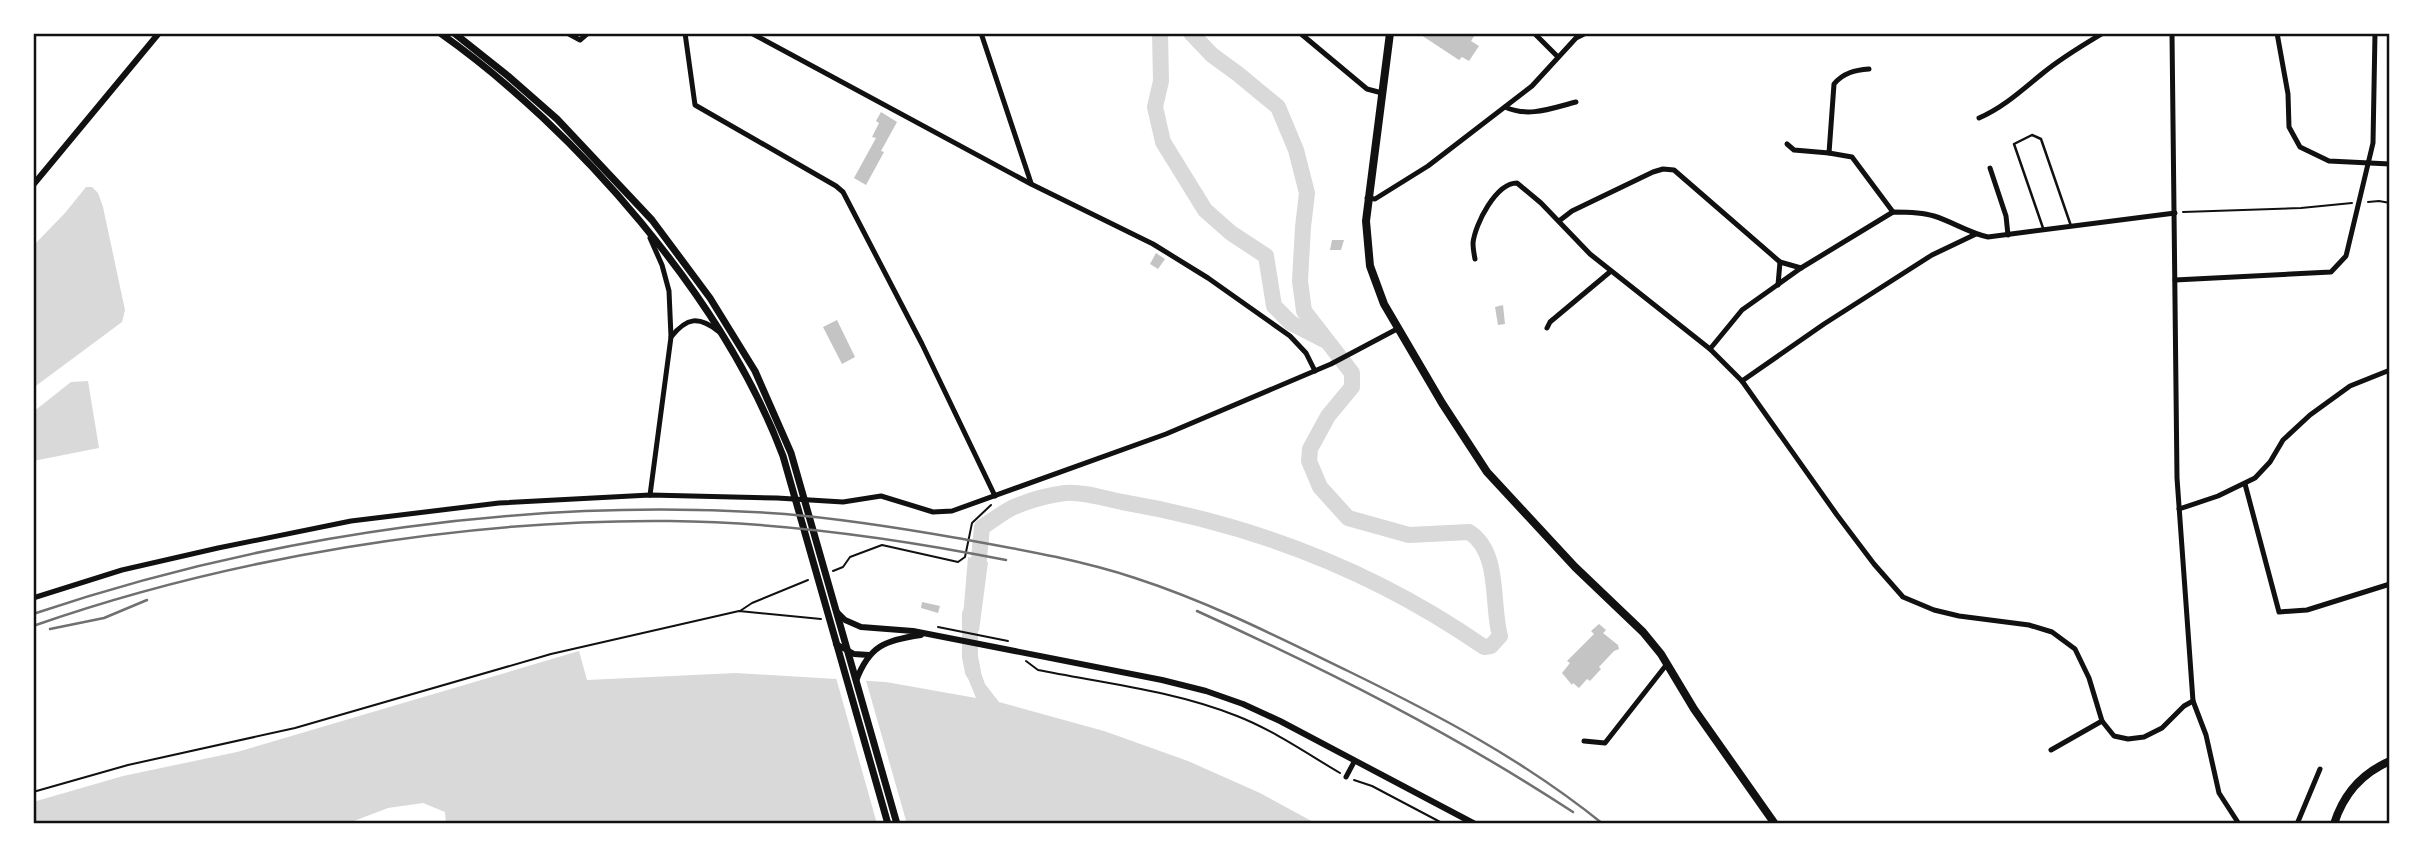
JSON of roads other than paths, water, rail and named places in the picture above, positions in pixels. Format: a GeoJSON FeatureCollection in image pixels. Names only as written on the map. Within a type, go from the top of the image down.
{"type":"FeatureCollection","features":[{"type":"Feature","properties":{"kind":"main road"},"geometry":{"type":"LineString","coordinates":[[440,33],[551,125],[597,174],[674,265],[721,333],[746,376],[796,485],[837,612],[897,824]]}},
{"type":"Feature","properties":{"kind":"main road"},"geometry":{"type":"LineString","coordinates":[[454,33],[557,119],[652,220],[710,298],[755,371],[781,426],[836,644],[888,824]]}},
{"type":"Feature","properties":{"kind":"main road"},"geometry":{"type":"LineString","coordinates":[[1390,33],[1367,198],[1366,235],[1368,256],[1376,285],[1397,329],[1487,472],[1576,567],[1643,632],[1775,824]]}},
{"type":"Feature","properties":{"kind":"main road"},"geometry":{"type":"LineString","coordinates":[[2334,824],[2340,805],[2354,785],[2390,761]]}},
{"type":"Feature","properties":{"kind":"street"},"geometry":{"type":"LineString","coordinates":[[33,185],[159,33]]}},
{"type":"Feature","properties":{"kind":"street"},"geometry":{"type":"LineString","coordinates":[[567,33],[580,40],[588,33]]}},
{"type":"Feature","properties":{"kind":"street"},"geometry":{"type":"LineString","coordinates":[[685,33],[695,105],[843,192],[922,344],[995,496]]}},
{"type":"Feature","properties":{"kind":"street"},"geometry":{"type":"LineString","coordinates":[[751,33],[1031,184],[1153,244],[1208,278],[1290,336],[1306,353],[1315,371]]}},
{"type":"Feature","properties":{"kind":"street"},"geometry":{"type":"LineString","coordinates":[[981,33],[1031,184]]}},
{"type":"Feature","properties":{"kind":"street"},"geometry":{"type":"LineString","coordinates":[[1300,33],[1367,89],[1382,93]]}},
{"type":"Feature","properties":{"kind":"street"},"geometry":{"type":"LineString","coordinates":[[1534,33],[1558,57]]}},
{"type":"Feature","properties":{"kind":"street"},"geometry":{"type":"LineString","coordinates":[[1367,198],[1375,199],[1428,166],[1532,86],[1576,38],[1586,33]]}},
{"type":"Feature","properties":{"kind":"street"},"geometry":{"type":"LineString","coordinates":[[1979,118],[1996,111],[2043,73],[2103,33]]}},
{"type":"Feature","properties":{"kind":"street"},"geometry":{"type":"LineString","coordinates":[[2172,33],[2179,509],[2193,701],[2207,735],[2219,793],[2239,824]]}},
{"type":"Feature","properties":{"kind":"street"},"geometry":{"type":"LineString","coordinates":[[2277,33],[2288,94],[2289,127],[2300,147],[2329,161],[2390,164]]}},
{"type":"Feature","properties":{"kind":"street"},"geometry":{"type":"LineString","coordinates":[[2175,280],[2331,272],[2346,256],[2373,143],[2375,33]]}},
{"type":"Feature","properties":{"kind":"street"},"geometry":{"type":"LineString","coordinates":[[1829,153],[1835,84],[1856,70],[1869,69]]}},
{"type":"Feature","properties":{"kind":"street"},"geometry":{"type":"LineString","coordinates":[[1505,107],[1527,113],[1576,102]]}},
{"type":"Feature","properties":{"kind":"street"},"geometry":{"type":"LineString","coordinates":[[1787,144],[1794,150],[1852,157],[1893,212]]}},
{"type":"Feature","properties":{"kind":"street"},"geometry":{"type":"LineString","coordinates":[[1990,168],[2007,216],[2007,235]]}},
{"type":"Feature","properties":{"kind":"street"},"geometry":{"type":"LineString","coordinates":[[1559,221],[1572,211],[1653,172],[1674,170],[1780,262],[1801,268]]}},
{"type":"Feature","properties":{"kind":"street"},"geometry":{"type":"LineString","coordinates":[[1475,260],[1473,245],[1485,210],[1508,184],[1519,184],[1590,254],[1710,349],[1742,381],[1837,515],[1903,597],[1934,610],[1959,616],[2029,625],[2052,632],[2075,649],[2089,678],[2102,721],[2114,736],[2128,739],[2144,737],[2162,728],[2184,706],[2193,701]]}},
{"type":"Feature","properties":{"kind":"street"},"geometry":{"type":"LineString","coordinates":[[1710,349],[1742,310],[1801,268],[1893,212],[1933,215],[1988,237],[2175,213]]}},
{"type":"Feature","properties":{"kind":"street"},"geometry":{"type":"LineString","coordinates":[[647,232],[662,265],[669,291],[671,337],[650,495]]}},
{"type":"Feature","properties":{"kind":"street"},"geometry":{"type":"LineString","coordinates":[[1742,381],[1824,324],[1932,255],[1976,234]]}},
{"type":"Feature","properties":{"kind":"street"},"geometry":{"type":"LineString","coordinates":[[1778,285],[1780,262]]}},
{"type":"Feature","properties":{"kind":"street"},"geometry":{"type":"LineString","coordinates":[[1547,328],[1550,322],[1611,271]]}},
{"type":"Feature","properties":{"kind":"street"},"geometry":{"type":"LineString","coordinates":[[671,337],[687,322],[697,321],[708,323],[721,333]]}},
{"type":"Feature","properties":{"kind":"street"},"geometry":{"type":"LineString","coordinates":[[33,598],[122,570],[218,548],[351,521],[499,503],[650,495],[843,502],[881,496],[933,512],[952,511],[1166,434],[1315,371],[1397,329]]}},
{"type":"Feature","properties":{"kind":"street"},"geometry":{"type":"LineString","coordinates":[[2179,509],[2208,500],[2255,478],[2270,462],[2283,440],[2310,415],[2350,386],[2390,370]]}},
{"type":"Feature","properties":{"kind":"street"},"geometry":{"type":"LineString","coordinates":[[2245,484],[2278,612],[2307,610],[2390,584]]}},
{"type":"Feature","properties":{"kind":"street"},"geometry":{"type":"LineString","coordinates":[[837,612],[845,620],[861,628],[913,631],[1162,680],[1243,704],[1475,824]]}},
{"type":"Feature","properties":{"kind":"street"},"geometry":{"type":"LineString","coordinates":[[856,681],[869,655],[893,639],[925,634]]}},
{"type":"Feature","properties":{"kind":"street"},"geometry":{"type":"LineString","coordinates":[[836,644],[848,651],[869,655]]}},
{"type":"Feature","properties":{"kind":"street"},"geometry":{"type":"LineString","coordinates":[[1584,741],[1605,743],[1667,664]]}},
{"type":"Feature","properties":{"kind":"street"},"geometry":{"type":"LineString","coordinates":[[2051,750],[2102,721]]}},
{"type":"Feature","properties":{"kind":"street"},"geometry":{"type":"LineString","coordinates":[[1346,777],[1354,762]]}},
{"type":"Feature","properties":{"kind":"street"},"geometry":{"type":"LineString","coordinates":[[2297,824],[2320,769]]}},
{"type":"Feature","properties":{"kind":"lane"},"geometry":{"type":"LineString","coordinates":[[2043,228],[2014,144],[2032,135],[2042,139],[2071,226]]}},
{"type":"Feature","properties":{"kind":"waterway"},"geometry":{"type":"LineString","coordinates":[[1160,33],[1161,81],[1155,107],[1163,142],[1205,210],[1231,233],[1266,256],[1274,306],[1291,323],[1324,340]]}},
{"type":"Feature","properties":{"kind":"waterway"},"geometry":{"type":"LineString","coordinates":[[977,579],[982,527],[1010,509],[1026,503],[1059,494],[1078,493],[1170,511],[1265,538],[1356,574],[1443,620],[1484,647],[1491,646],[1500,636],[1493,580],[1486,552],[1469,532],[1409,535],[1348,518],[1320,487],[1309,461],[1310,449],[1328,416],[1352,387],[1352,373],[1304,311],[1300,281],[1307,193],[1296,150],[1278,107],[1212,55],[1191,33]]}},
{"type":"Feature","properties":{"kind":"waterway"},"geometry":{"type":"LineString","coordinates":[[970,614],[970,657],[973,672]]}},
{"type":"Feature","properties":{"kind":"railway"},"geometry":{"type":"LineString","coordinates":[[33,614],[123,586],[215,562],[309,542],[404,527],[595,511],[691,510],[785,514],[850,521],[1069,560],[1113,571],[1190,598],[1382,688],[1480,740],[1542,779],[1603,824]]}},
{"type":"Feature","properties":{"kind":"railway"},"geometry":{"type":"LineString","coordinates":[[33,626],[108,602],[265,562],[428,535],[510,527],[669,521],[754,524],[881,538],[1006,560]]}},
{"type":"Feature","properties":{"kind":"railway"},"geometry":{"type":"LineString","coordinates":[[50,629],[104,618],[147,600]]}},
{"type":"Feature","properties":{"kind":"railway"},"geometry":{"type":"LineString","coordinates":[[1197,611],[1389,704],[1482,756],[1573,812]]}}]}
